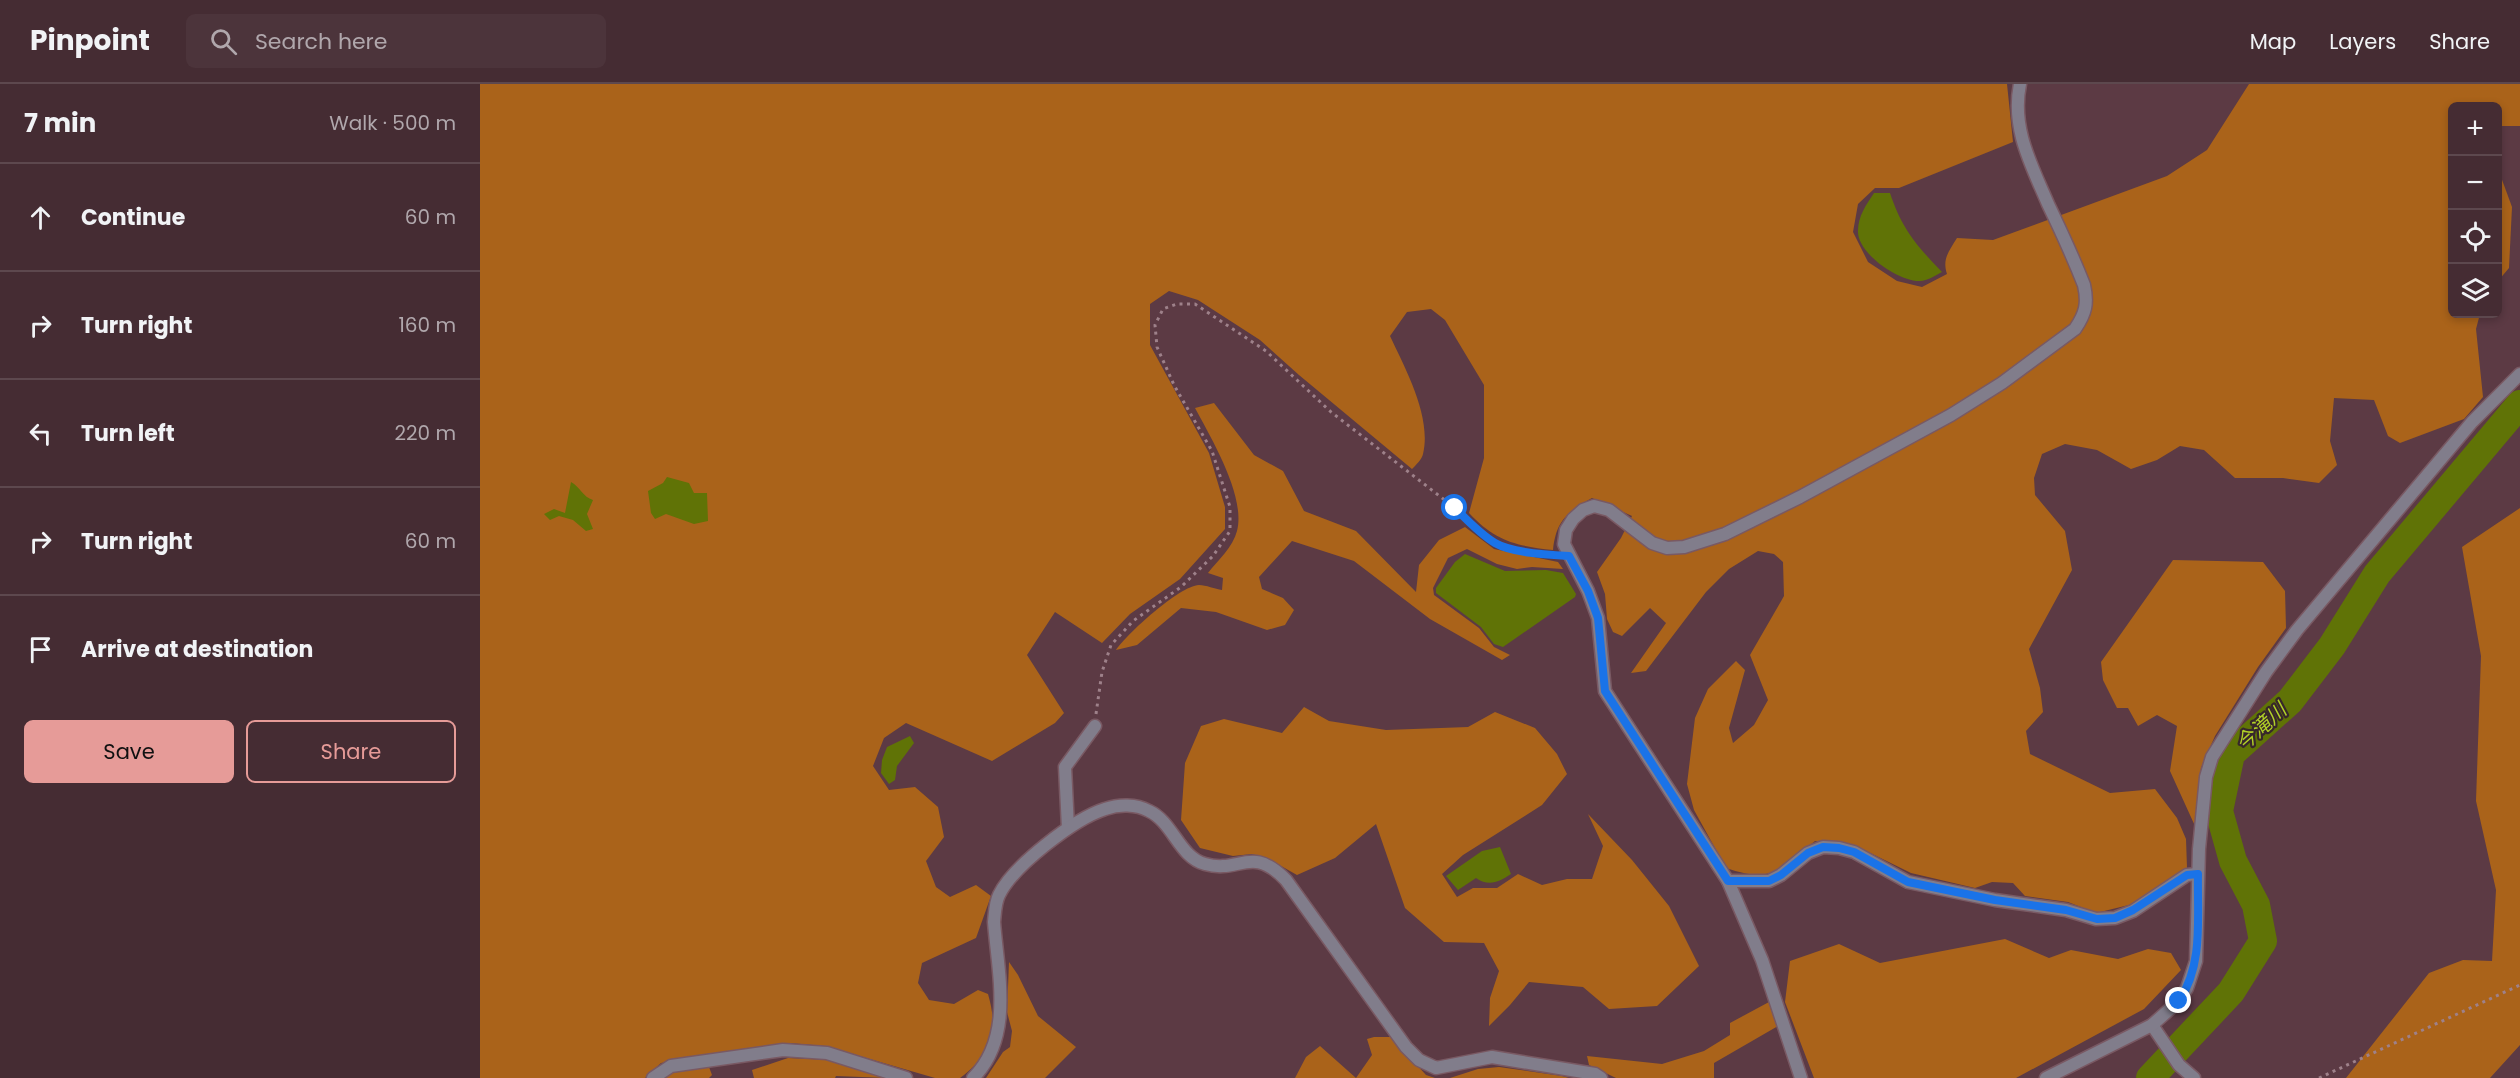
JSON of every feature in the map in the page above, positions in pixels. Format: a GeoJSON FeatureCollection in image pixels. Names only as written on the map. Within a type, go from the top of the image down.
{"type":"FeatureCollection","features":[{"type":"Feature","properties":{"kind":"street"},"geometry":{"type":"LineString","coordinates":[[1801,1078],[1762,960],[1728,881],[1605,691],[1598,618],[1588,591],[1564,544],[1566,530],[1583,510],[1594,506],[1609,510],[1652,543],[1667,548],[1684,547],[1725,534],[1800,497],[1951,415],[2002,383],[2074,329],[2083,318],[2088,302],[2084,285],[2024,149],[2018,125],[2016,101],[2020,84]]}},
{"type":"Feature","properties":{"kind":"street"},"geometry":{"type":"LineString","coordinates":[[2046,1078],[2152,1025],[2183,994],[2196,961],[2198,874],[2206,777],[2212,757],[2266,672],[2297,630],[2472,422],[2520,374]]}},
{"type":"Feature","properties":{"kind":"street"},"geometry":{"type":"LineString","coordinates":[[1068,828],[1065,767],[1095,726]]}},
{"type":"Feature","properties":{"kind":"street"},"geometry":{"type":"LineString","coordinates":[[973,1078],[990,1059],[997,1040],[1000,1018],[994,922],[999,895],[1012,875],[1068,828],[1105,809],[1130,805],[1151,812],[1189,855],[1204,864],[1219,866],[1257,861],[1276,870],[1286,880],[1406,1047],[1419,1060],[1436,1068],[1492,1057],[1595,1074],[1601,1078]]}},
{"type":"Feature","properties":{"kind":"street"},"geometry":{"type":"LineString","coordinates":[[1728,881],[1769,881],[1781,875],[1808,853],[1823,847],[1839,848],[1854,852],[1908,882],[1995,900],[2066,910],[2097,919],[2115,918],[2133,910],[2187,875],[2198,874]]}},
{"type":"Feature","properties":{"kind":"street"},"geometry":{"type":"LineString","coordinates":[[2152,1025],[2179,1065],[2194,1078]]}},
{"type":"Feature","properties":{"kind":"street"},"geometry":{"type":"LineString","coordinates":[[653,1078],[671,1066],[783,1050],[827,1053],[906,1078]]}},
{"type":"Feature","properties":{"kind":"path"},"geometry":{"type":"LineString","coordinates":[[1095,726],[1102,672],[1111,645],[1133,621],[1181,587],[1213,556],[1230,531],[1230,507],[1212,452],[1174,385],[1157,347],[1155,325],[1163,309],[1177,304],[1195,304],[1266,351],[1331,412],[1455,508],[1474,527],[1497,544],[1536,554],[1569,556]]}},
{"type":"Feature","properties":{"kind":"path"},"geometry":{"type":"LineString","coordinates":[[2319,1078],[2520,985]]}},
{"type":"Feature","properties":{"kind":"shaded area"},"geometry":{"type":"Polygon","coordinates":[[[480,84],[2007,84],[2013,142],[1899,188],[1875,188],[1858,204],[1853,232],[1868,262],[1897,281],[1922,287],[1947,274],[1946,259],[1957,238],[1993,240],[2167,176],[2207,150],[2249,84],[2520,84],[2520,126],[2502,126],[2502,102],[2448,102],[2448,318],[2479,318],[2476,329],[2483,397],[2464,419],[2400,443],[2388,436],[2374,400],[2334,398],[2330,441],[2337,465],[2319,483],[2283,478],[2235,478],[2204,450],[2180,446],[2157,460],[2131,469],[2097,450],[2065,444],[2042,454],[2034,478],[2035,495],[2065,531],[2072,570],[2029,649],[2040,688],[2043,712],[2026,731],[2030,754],[2110,793],[2155,789],[2177,818],[2186,839],[2187,868],[2133,904],[2096,913],[2068,902],[2025,896],[2013,883],[1992,882],[1975,888],[1911,873],[1854,845],[1815,841],[1784,866],[1766,874],[1742,873],[1726,868],[1694,810],[1687,784],[1695,718],[1708,689],[1736,661],[1745,670],[1729,728],[1733,743],[1754,725],[1768,700],[1750,655],[1784,596],[1783,562],[1774,554],[1758,551],[1729,569],[1706,592],[1646,671],[1631,673],[1666,623],[1650,608],[1622,636],[1613,632],[1607,619],[1605,594],[1597,572],[1621,538],[1632,516],[1592,498],[1564,518],[1557,532],[1553,550],[1507,541],[1488,530],[1469,513],[1484,458],[1484,385],[1445,320],[1431,309],[1407,312],[1390,336],[1416,393],[1424,424],[1423,454],[1412,469],[1260,340],[1198,300],[1169,291],[1150,304],[1150,345],[1209,453],[1225,507],[1225,529],[1180,579],[1130,614],[1102,643],[1055,612],[1027,655],[1064,713],[1055,723],[992,761],[906,723],[884,738],[873,766],[889,790],[915,787],[938,807],[944,837],[926,861],[936,887],[950,897],[976,885],[991,896],[976,938],[922,963],[918,983],[929,1000],[954,1004],[978,990],[988,994],[993,1020],[992,1031],[986,1051],[979,1060],[960,1078],[935,1078],[825,1046],[789,1043],[661,1063],[645,1078],[480,1078],[480,84]]]}},
{"type":"Feature","properties":{"kind":"shaded area"},"geometry":{"type":"Polygon","coordinates":[[[2502,180],[2512,207],[2509,268],[2502,276],[2502,180]]]}},
{"type":"Feature","properties":{"kind":"shaded area"},"geometry":{"type":"Polygon","coordinates":[[[1874,193],[1890,193],[1911,236],[1942,272],[1920,281],[1901,277],[1881,265],[1864,248],[1858,226],[1865,206],[1874,193]]]}},
{"type":"Feature","properties":{"kind":"shaded area"},"geometry":{"type":"Polygon","coordinates":[[[1214,403],[1254,455],[1283,471],[1304,511],[1356,531],[1416,592],[1419,565],[1439,540],[1465,527],[1494,549],[1558,562],[1563,569],[1532,567],[1517,569],[1497,564],[1467,549],[1448,558],[1433,588],[1434,595],[1479,628],[1494,647],[1510,655],[1502,660],[1430,619],[1354,561],[1292,541],[1259,577],[1262,589],[1283,598],[1294,610],[1285,625],[1267,630],[1216,612],[1181,608],[1137,645],[1116,650],[1142,623],[1179,593],[1199,585],[1222,590],[1223,578],[1208,573],[1225,553],[1237,531],[1236,501],[1218,451],[1195,408],[1214,403]]]}},
{"type":"Feature","properties":{"kind":"shaded area"},"geometry":{"type":"Polygon","coordinates":[[[667,477],[689,483],[694,493],[707,493],[708,521],[694,524],[666,514],[655,519],[651,513],[648,491],[663,483],[667,477]]]}},
{"type":"Feature","properties":{"kind":"shaded area"},"geometry":{"type":"Polygon","coordinates":[[[571,482],[593,500],[587,514],[593,529],[586,531],[573,520],[559,516],[550,520],[544,514],[554,509],[565,513],[571,482]]]}},
{"type":"Feature","properties":{"kind":"shaded area"},"geometry":{"type":"Polygon","coordinates":[[[2520,508],[2520,1045],[2490,1078],[2346,1078],[2429,973],[2463,960],[2492,961],[2496,890],[2476,801],[2481,656],[2462,547],[2520,508]]]}},
{"type":"Feature","properties":{"kind":"shaded area"},"geometry":{"type":"Polygon","coordinates":[[[1465,554],[1505,571],[1546,570],[1563,573],[1576,594],[1575,597],[1503,647],[1494,644],[1481,627],[1436,593],[1436,588],[1455,562],[1465,554]]]}},
{"type":"Feature","properties":{"kind":"shaded area"},"geometry":{"type":"Polygon","coordinates":[[[2173,560],[2263,562],[2285,591],[2286,628],[2258,667],[2215,736],[2201,768],[2195,826],[2170,771],[2177,726],[2157,715],[2138,726],[2128,708],[2117,708],[2103,680],[2101,662],[2173,560]]]}},
{"type":"Feature","properties":{"kind":"shaded area"},"geometry":{"type":"Polygon","coordinates":[[[1304,707],[1329,721],[1386,730],[1468,727],[1495,712],[1535,728],[1557,754],[1567,774],[1542,805],[1463,855],[1442,874],[1457,897],[1473,888],[1497,888],[1518,874],[1542,885],[1567,879],[1592,879],[1603,846],[1588,814],[1632,860],[1669,906],[1699,966],[1657,1006],[1609,1009],[1583,987],[1529,982],[1489,1026],[1490,998],[1499,971],[1484,943],[1444,942],[1405,908],[1376,824],[1335,858],[1297,875],[1267,858],[1252,854],[1233,856],[1200,848],[1181,820],[1185,763],[1201,726],[1224,719],[1282,733],[1304,707]]]}},
{"type":"Feature","properties":{"kind":"shaded area"},"geometry":{"type":"Polygon","coordinates":[[[910,736],[914,743],[897,766],[895,780],[889,784],[881,773],[882,760],[887,747],[910,736]]]}},
{"type":"Feature","properties":{"kind":"shaded area"},"geometry":{"type":"Polygon","coordinates":[[[1500,847],[1511,874],[1502,879],[1490,883],[1476,878],[1458,890],[1446,876],[1482,851],[1500,847]]]}},
{"type":"Feature","properties":{"kind":"shaded area"},"geometry":{"type":"Polygon","coordinates":[[[2005,939],[2049,958],[2071,950],[2118,959],[2148,949],[2171,953],[2181,970],[2144,1009],[2016,1078],[1814,1078],[1785,1002],[1790,961],[1839,944],[1880,963],[2005,939]]]}},
{"type":"Feature","properties":{"kind":"shaded area"},"geometry":{"type":"Polygon","coordinates":[[[1009,962],[1038,1016],[1076,1047],[1045,1078],[986,1078],[1003,1052],[1010,1047],[1012,1031],[1007,1012],[1009,962]]]}},
{"type":"Feature","properties":{"kind":"shaded area"},"geometry":{"type":"Polygon","coordinates":[[[1769,1002],[1778,1026],[1714,1063],[1714,1078],[1616,1078],[1589,1065],[1587,1056],[1662,1064],[1704,1051],[1730,1035],[1730,1023],[1769,1002]]]}},
{"type":"Feature","properties":{"kind":"shaded area"},"geometry":{"type":"Polygon","coordinates":[[[1391,1037],[1426,1075],[1435,1078],[1356,1078],[1372,1055],[1367,1039],[1391,1037]]]}},
{"type":"Feature","properties":{"kind":"shaded area"},"geometry":{"type":"Polygon","coordinates":[[[1320,1046],[1356,1078],[1295,1078],[1306,1057],[1320,1046]]]}},
{"type":"Feature","properties":{"kind":"shaded area"},"geometry":{"type":"Polygon","coordinates":[[[788,1058],[831,1060],[887,1078],[836,1076],[835,1078],[754,1078],[752,1070],[788,1058]]]}},
{"type":"Feature","properties":{"kind":"shaded area"},"geometry":{"type":"Polygon","coordinates":[[[709,1067],[712,1075],[709,1078],[663,1078],[673,1071],[709,1067]]]}},
{"type":"Feature","properties":{"kind":"shaded area"},"geometry":{"type":"Polygon","coordinates":[[[1499,1067],[1569,1078],[1450,1078],[1478,1069],[1499,1067]]]}},
{"type":"Feature","properties":{"kind":"waterway","name":"今滝川"},"geometry":{"type":"LineString","coordinates":[[2150,1078],[2231,992],[2263,941],[2256,905],[2233,861],[2219,811],[2231,754],[2290,701],[2332,646],[2377,574],[2520,404]]}},
{"type":"Feature","properties":{"kind":"route"},"geometry":{"type":"LineString","coordinates":[[1455,508],[1474,527],[1497,544],[1536,554],[1569,556],[1588,591],[1598,618],[1605,691],[1728,881],[1739,879],[1769,881],[1781,875],[1808,853],[1823,847],[1839,848],[1854,852],[1908,882],[1995,900],[2066,910],[2097,919],[2115,918],[2133,910],[2187,875],[2198,874],[2196,961],[2187,988],[2179,1001]]}}]}
